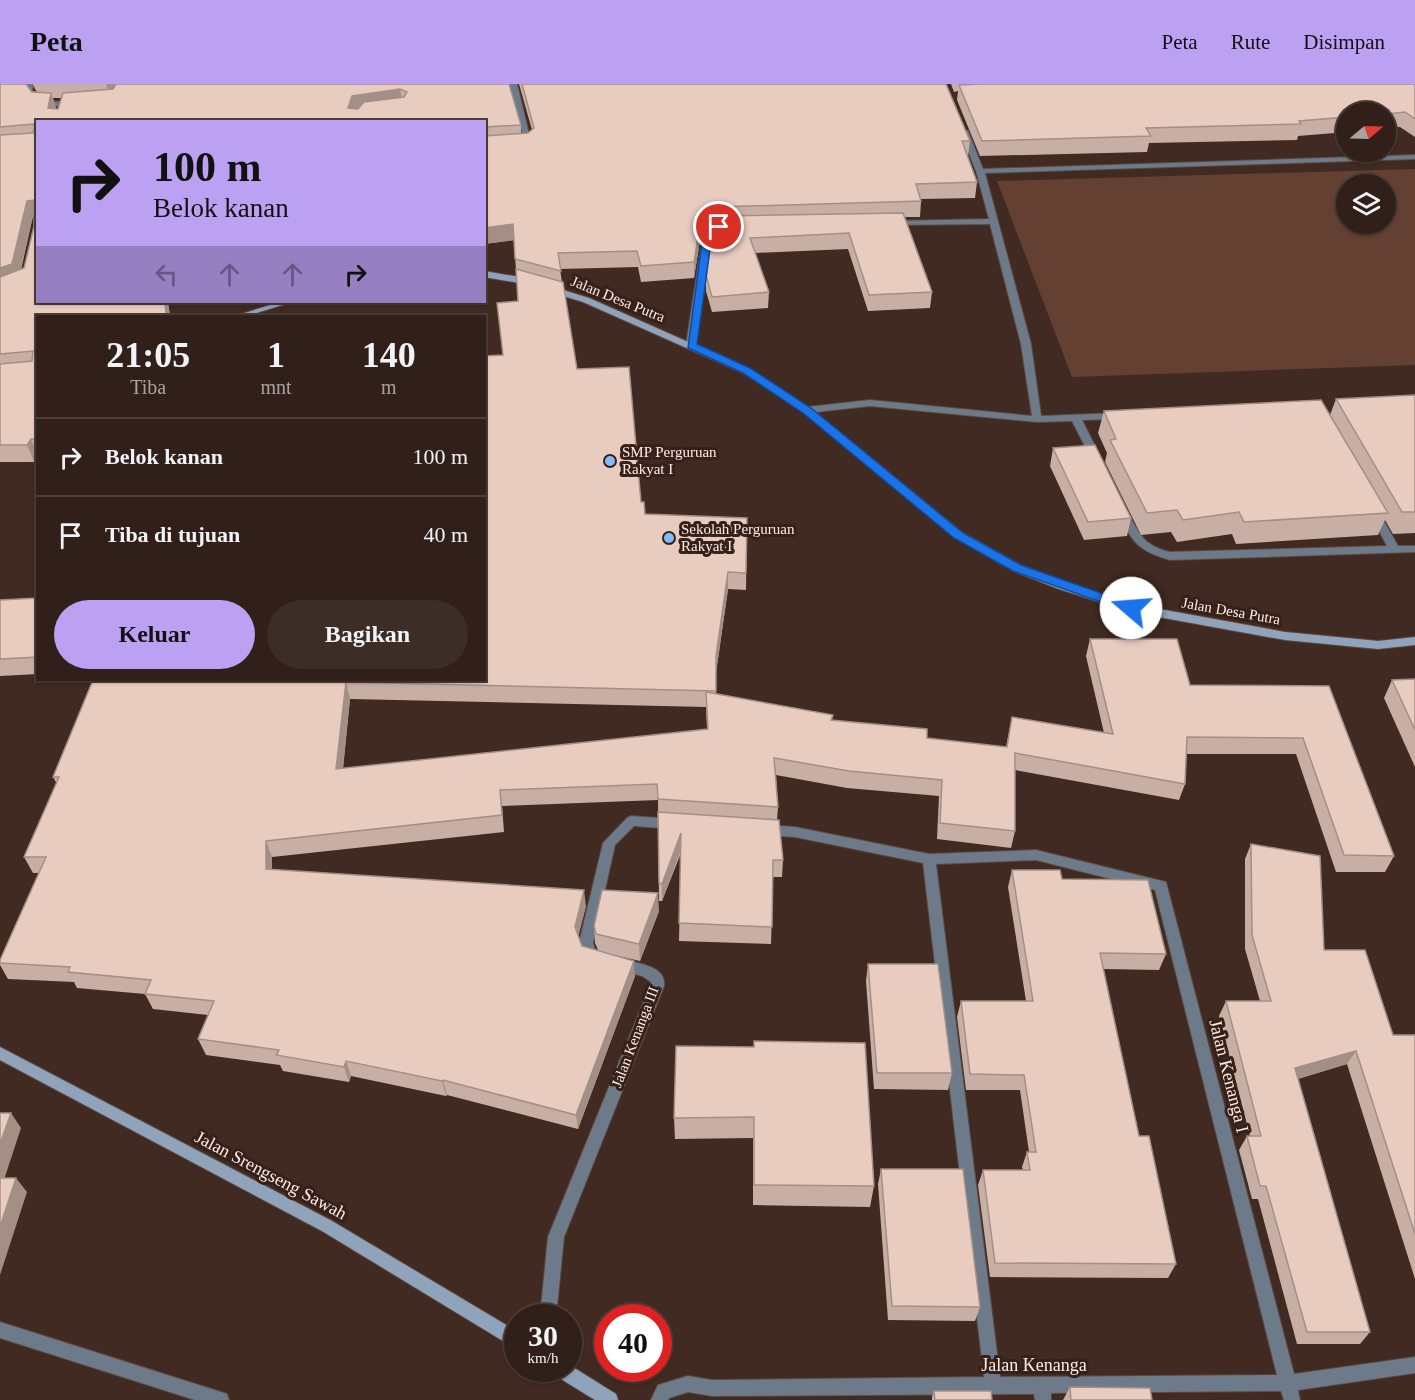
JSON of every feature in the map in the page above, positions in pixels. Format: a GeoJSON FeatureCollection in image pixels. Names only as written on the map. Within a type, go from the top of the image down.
{"type":"FeatureCollection","features":[{"type":"Feature","properties":{"kind":"street"},"geometry":{"type":"LineString","coordinates":[[30,84],[28,90],[42,103],[75,103]]}},
{"type":"Feature","properties":{"kind":"street"},"geometry":{"type":"LineString","coordinates":[[513,84],[529,144],[515,146]]}},
{"type":"Feature","properties":{"kind":"street"},"geometry":{"type":"LineString","coordinates":[[59,120],[63,104]]}},
{"type":"Feature","properties":{"kind":"street"},"geometry":{"type":"LineString","coordinates":[[958,117],[980,171],[1026,344],[1037,419]]}},
{"type":"Feature","properties":{"kind":"street"},"geometry":{"type":"LineString","coordinates":[[980,171],[1415,157]]}},
{"type":"Feature","properties":{"kind":"street"},"geometry":{"type":"LineString","coordinates":[[886,223],[993,221]]}},
{"type":"Feature","properties":{"kind":"street"},"geometry":{"type":"LineString","coordinates":[[691,345],[707,234],[719,227],[731,225]]}},
{"type":"Feature","properties":{"kind":"street","name":"Jalan Desa Putra"},"geometry":{"type":"LineString","coordinates":[[486,274],[529,282],[586,300],[746,370],[807,410],[959,535],[1017,568],[1131,608],[1285,636],[1378,645],[1415,641]]}},
{"type":"Feature","properties":{"kind":"street"},"geometry":{"type":"LineString","coordinates":[[242,315],[284,303]]}},
{"type":"Feature","properties":{"kind":"street"},"geometry":{"type":"LineString","coordinates":[[807,410],[870,403],[1037,419],[1124,416]]}},
{"type":"Feature","properties":{"kind":"street"},"geometry":{"type":"LineString","coordinates":[[1076,418],[1101,469]]}},
{"type":"Feature","properties":{"kind":"street"},"geometry":{"type":"LineString","coordinates":[[1116,499],[1136,540],[1149,551],[1170,556],[1415,549]]}},
{"type":"Feature","properties":{"kind":"street"},"geometry":{"type":"LineString","coordinates":[[1366,500],[1395,550]]}},
{"type":"Feature","properties":{"kind":"street","name":"Jalan Kenanga III"},"geometry":{"type":"LineString","coordinates":[[550,1304],[556,1237],[658,979],[646,971],[591,957],[586,943],[609,843],[631,821],[690,825]]}},
{"type":"Feature","properties":{"kind":"street"},"geometry":{"type":"LineString","coordinates":[[748,829],[795,832],[929,858],[993,1384]]}},
{"type":"Feature","properties":{"kind":"street","name":"Jalan Kenanga I"},"geometry":{"type":"LineString","coordinates":[[929,858],[1036,855],[1161,886],[1292,1400]]}},
{"type":"Feature","properties":{"kind":"street","name":"Jalan Srengseng Sawah"},"geometry":{"type":"LineString","coordinates":[[0,1053],[327,1226],[504,1333]]}},
{"type":"Feature","properties":{"kind":"street"},"geometry":{"type":"LineString","coordinates":[[0,1330],[221,1400]]}},
{"type":"Feature","properties":{"kind":"street","name":"Jalan Kenanga"},"geometry":{"type":"LineString","coordinates":[[659,1400],[664,1391],[688,1384],[712,1388],[993,1384],[1042,1392],[1287,1383],[1415,1365]]}},
{"type":"Feature","properties":{"kind":"street"},"geometry":{"type":"LineString","coordinates":[[581,1382],[610,1400]]}},
{"type":"Feature","properties":{"kind":"shaded area"},"geometry":{"type":"Polygon","coordinates":[[[1415,169],[1415,365],[1072,377],[997,181],[1415,169]]]}},
{"type":"Feature","properties":{"kind":"building"},"geometry":{"type":"Polygon","coordinates":[[[0,84],[26,84],[32,92],[51,93],[48,108],[58,109],[63,93],[113,89],[116,84],[509,84],[521,125],[486,127],[486,120],[36,120],[36,303],[165,303],[166,315],[36,315],[36,439],[31,439],[27,445],[0,445],[0,364],[32,361],[33,351],[0,354],[0,277],[24,268],[34,226],[34,200],[27,201],[12,264],[0,268],[0,135],[33,133],[35,127],[33,124],[0,127],[0,84]],[[400,89],[352,96],[348,108],[358,109],[364,102],[404,97],[407,92],[400,89]]]}},
{"type":"Feature","properties":{"kind":"building"},"geometry":{"type":"Polygon","coordinates":[[[522,84],[946,84],[970,141],[962,141],[977,182],[916,184],[921,201],[716,207],[701,218],[694,262],[641,266],[637,251],[558,253],[561,271],[515,259],[513,224],[486,228],[486,136],[528,133],[534,128],[522,84]]]}},
{"type":"Feature","properties":{"kind":"building"},"geometry":{"type":"Polygon","coordinates":[[[1415,84],[1415,119],[1405,112],[1396,113],[1396,102],[1336,102],[1336,118],[1299,121],[1301,124],[1146,128],[1151,136],[982,141],[959,85],[1415,84]]]}},
{"type":"Feature","properties":{"kind":"building"},"geometry":{"type":"Polygon","coordinates":[[[903,213],[932,292],[869,295],[849,233],[750,238],[769,292],[712,297],[706,275],[713,221],[722,216],[903,213]]]}},
{"type":"Feature","properties":{"kind":"building"},"geometry":{"type":"Polygon","coordinates":[[[516,269],[563,282],[577,369],[629,367],[641,502],[644,502],[645,514],[747,518],[746,573],[728,572],[716,656],[716,691],[346,682],[336,769],[708,729],[706,692],[833,715],[831,720],[927,729],[927,738],[1007,747],[1012,717],[1113,734],[1090,639],[1177,639],[1190,685],[1329,686],[1394,856],[1344,855],[1303,738],[1187,737],[1185,784],[1015,753],[1015,831],[940,823],[942,780],[849,771],[774,758],[778,807],[658,799],[657,784],[500,790],[502,815],[266,841],[266,869],[584,890],[575,927],[582,946],[634,961],[576,1115],[443,1080],[346,1061],[344,1067],[276,1055],[279,1050],[198,1039],[214,1001],[145,994],[151,980],[68,972],[70,967],[0,963],[46,857],[24,857],[59,777],[53,777],[93,681],[486,681],[486,356],[503,355],[497,303],[518,301],[516,269]]]}},
{"type":"Feature","properties":{"kind":"building"},"geometry":{"type":"Polygon","coordinates":[[[1415,395],[1415,512],[1402,512],[1336,399],[1415,395]]]}},
{"type":"Feature","properties":{"kind":"building"},"geometry":{"type":"Polygon","coordinates":[[[1321,400],[1388,513],[1244,522],[1239,512],[1183,520],[1177,510],[1147,513],[1110,440],[1116,439],[1104,411],[1321,400]]]}},
{"type":"Feature","properties":{"kind":"building"},"geometry":{"type":"Polygon","coordinates":[[[1095,445],[1131,518],[1088,522],[1053,448],[1095,445]]]}},
{"type":"Feature","properties":{"kind":"building"},"geometry":{"type":"Polygon","coordinates":[[[36,598],[36,657],[0,659],[0,600],[36,598]]]}},
{"type":"Feature","properties":{"kind":"building"},"geometry":{"type":"Polygon","coordinates":[[[1415,679],[1415,730],[1392,680],[1415,679]]]}},
{"type":"Feature","properties":{"kind":"building"},"geometry":{"type":"Polygon","coordinates":[[[658,812],[779,820],[783,860],[773,860],[772,927],[679,923],[681,833],[662,884],[659,883],[658,812]]]}},
{"type":"Feature","properties":{"kind":"building"},"geometry":{"type":"Polygon","coordinates":[[[1251,844],[1320,856],[1324,950],[1365,950],[1393,1035],[1415,1035],[1415,1234],[1356,1051],[1295,1068],[1370,1332],[1307,1332],[1266,1186],[1260,1186],[1247,1136],[1261,1136],[1226,1001],[1271,1001],[1252,935],[1251,844]]]}},
{"type":"Feature","properties":{"kind":"building"},"geometry":{"type":"Polygon","coordinates":[[[1012,870],[1060,870],[1062,879],[1148,880],[1166,954],[1100,953],[1139,1136],[1149,1136],[1176,1264],[995,1263],[983,1170],[1030,1170],[1027,1152],[1036,1152],[1024,1075],[970,1074],[961,1001],[1033,1001],[1012,870]]]}},
{"type":"Feature","properties":{"kind":"building"},"geometry":{"type":"Polygon","coordinates":[[[602,890],[658,893],[639,944],[596,934],[594,926],[602,890]]]}},
{"type":"Feature","properties":{"kind":"building"},"geometry":{"type":"Polygon","coordinates":[[[868,964],[938,964],[952,1073],[877,1073],[868,964]]]}},
{"type":"Feature","properties":{"kind":"building"},"geometry":{"type":"Polygon","coordinates":[[[754,1041],[865,1043],[874,1186],[754,1185],[754,1117],[674,1118],[676,1046],[754,1047],[754,1041]]]}},
{"type":"Feature","properties":{"kind":"building"},"geometry":{"type":"Polygon","coordinates":[[[0,1113],[11,1113],[0,1144],[0,1113]]]}},
{"type":"Feature","properties":{"kind":"building"},"geometry":{"type":"Polygon","coordinates":[[[881,1169],[963,1169],[980,1307],[892,1306],[881,1169]]]}},
{"type":"Feature","properties":{"kind":"building"},"geometry":{"type":"Polygon","coordinates":[[[0,1178],[16,1178],[0,1227],[0,1178]]]}},
{"type":"Feature","properties":{"kind":"building"},"geometry":{"type":"Polygon","coordinates":[[[1070,1387],[1150,1388],[1152,1400],[1071,1400],[1070,1387]]]}},
{"type":"Feature","properties":{"kind":"building"},"geometry":{"type":"Polygon","coordinates":[[[934,1391],[991,1391],[992,1400],[935,1400],[934,1391]]]}},
{"type":"Feature","properties":{"kind":"place","name":"SMP Perguruan Rakyat I"},"geometry":{"type":"Point","coordinates":[610,461]}},
{"type":"Feature","properties":{"kind":"place","name":"Sekolah Perguruan Rakyat I"},"geometry":{"type":"Point","coordinates":[669,538]}},
{"type":"Feature","properties":{"kind":"route"},"geometry":{"type":"LineString","coordinates":[[719,227],[707,234],[696,323],[691,345],[746,370],[807,410],[959,535],[1017,568],[1131,608]]}}]}
